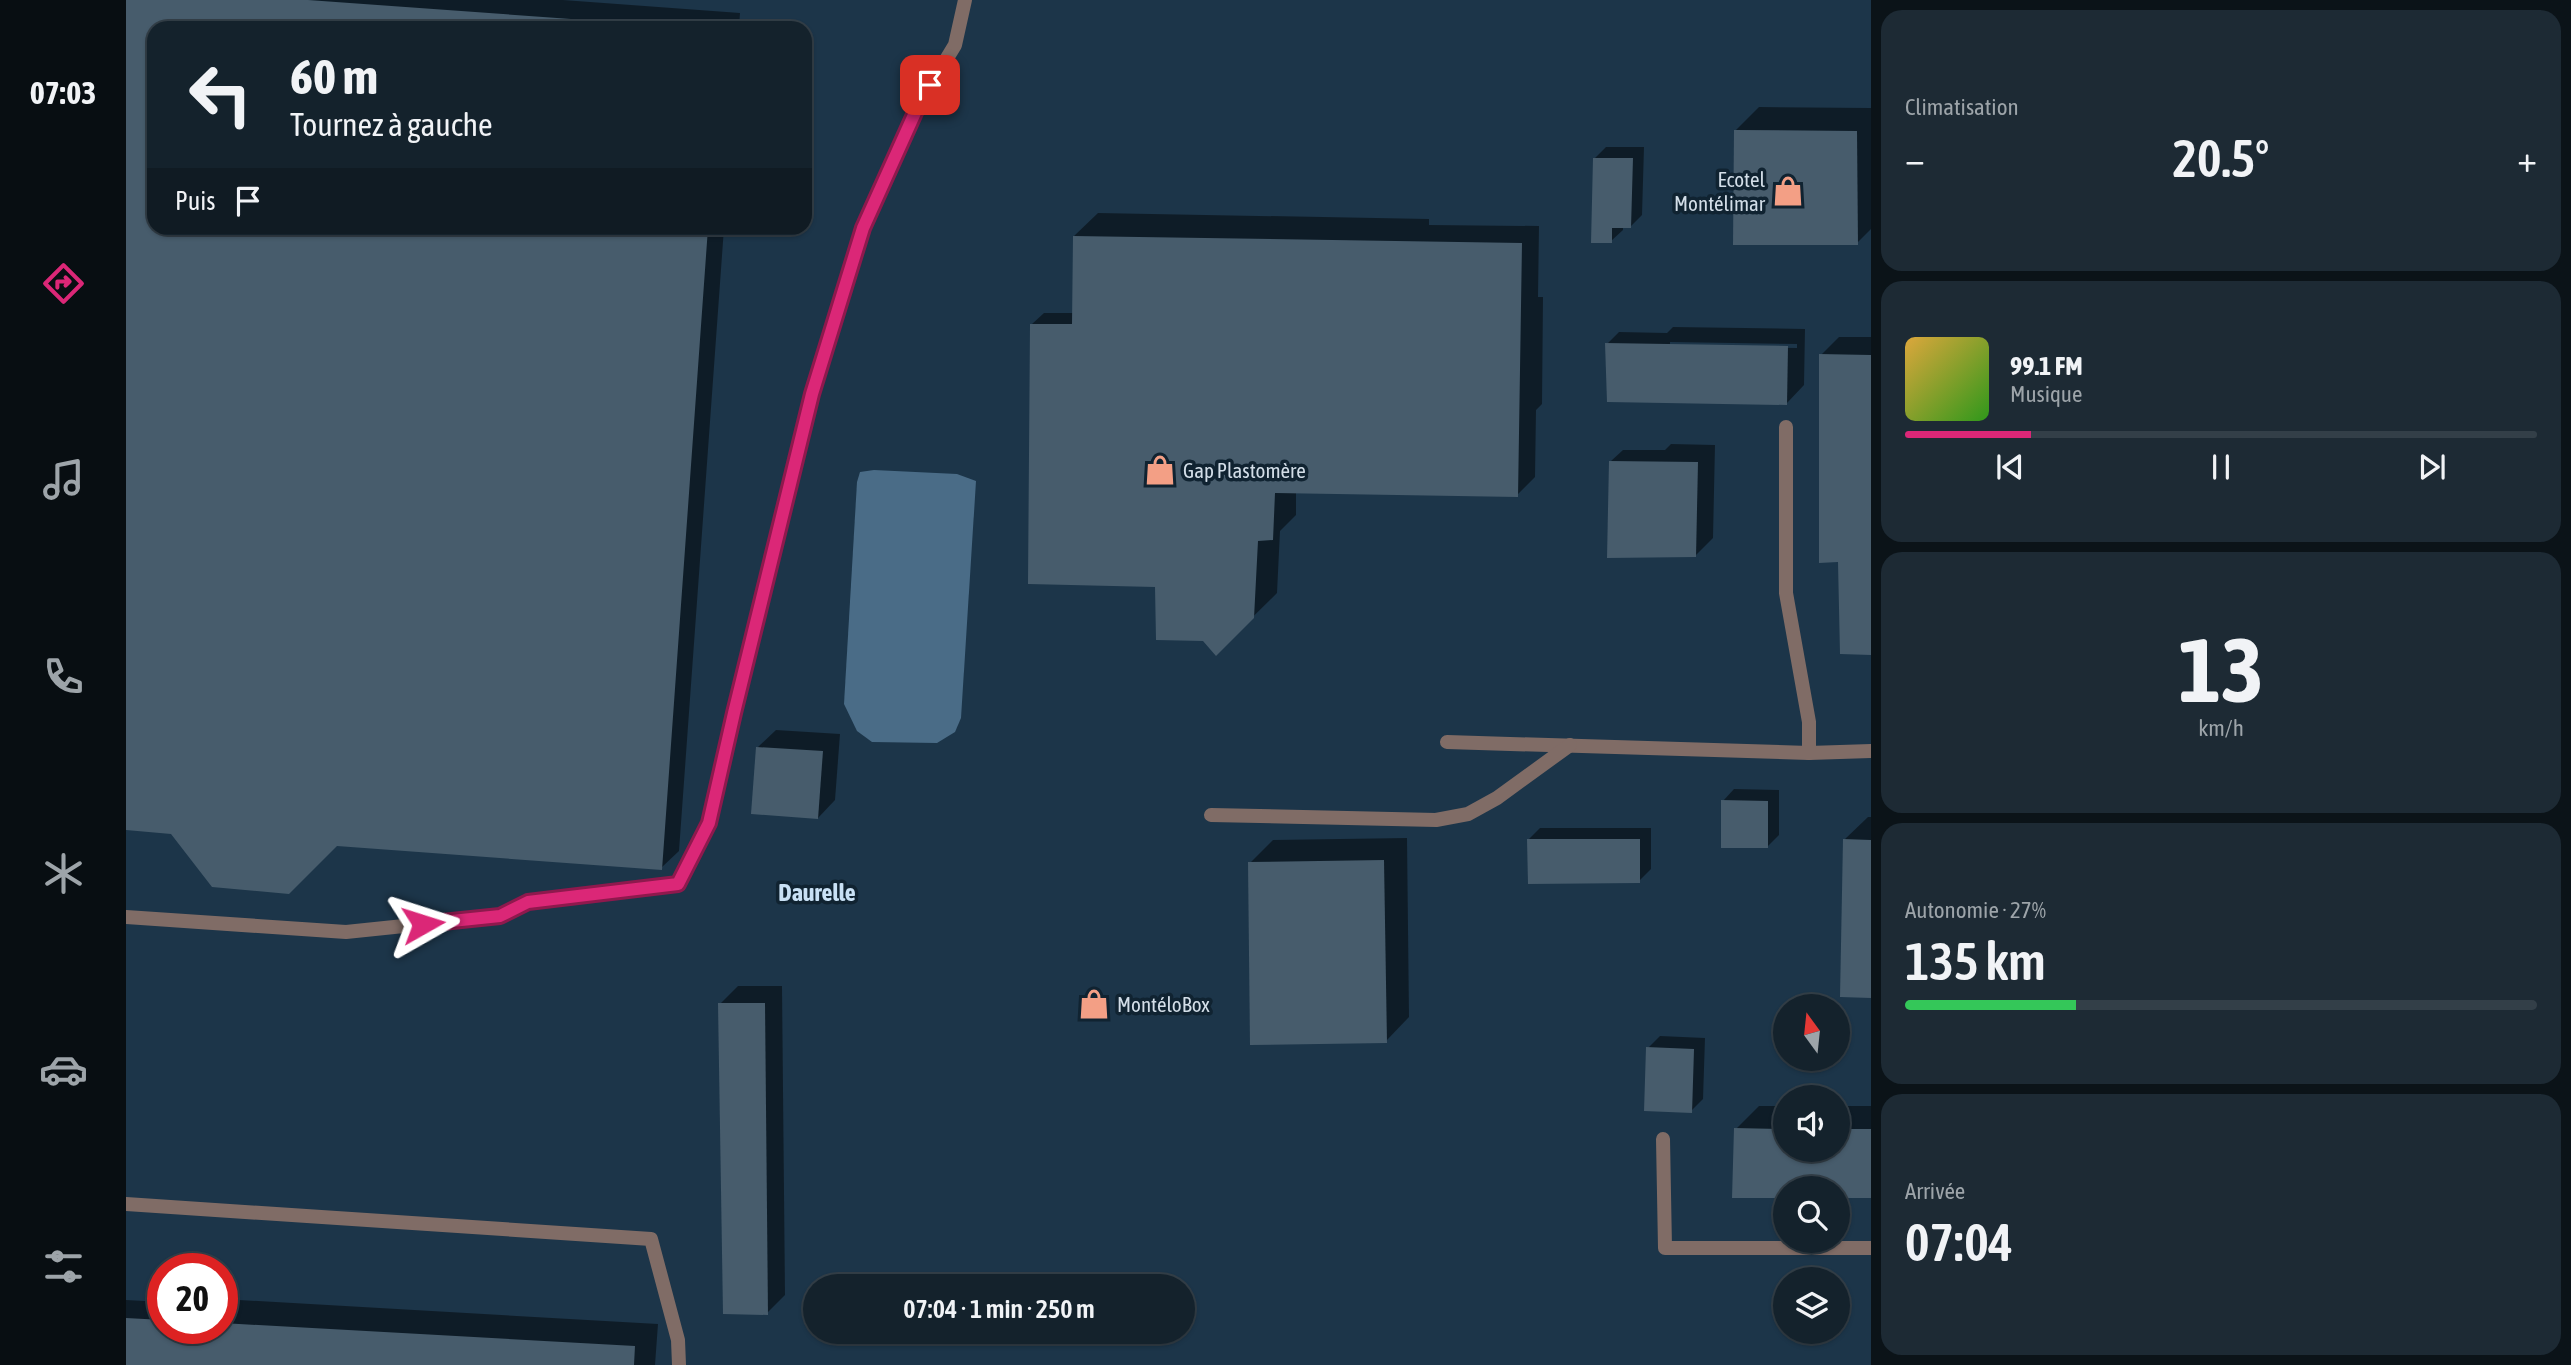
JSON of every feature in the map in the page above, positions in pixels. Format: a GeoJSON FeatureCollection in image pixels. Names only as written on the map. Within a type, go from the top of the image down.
{"type":"FeatureCollection","features":[{"type":"Feature","properties":{"kind":"lane"},"geometry":{"type":"LineString","coordinates":[[126,916],[346,932],[500,916],[528,902],[678,884],[709,823],[812,394],[863,228],[918,106],[955,45],[965,0]]}},
{"type":"Feature","properties":{"kind":"lane"},"geometry":{"type":"LineString","coordinates":[[1786,427],[1786,593],[1809,722],[1809,753]]}},
{"type":"Feature","properties":{"kind":"lane"},"geometry":{"type":"LineString","coordinates":[[1447,743],[1809,753],[1871,751]]}},
{"type":"Feature","properties":{"kind":"lane"},"geometry":{"type":"LineString","coordinates":[[1211,816],[1436,820],[1468,814],[1497,798],[1570,745]]}},
{"type":"Feature","properties":{"kind":"lane"},"geometry":{"type":"LineString","coordinates":[[1663,1139],[1665,1248],[1871,1248]]}},
{"type":"Feature","properties":{"kind":"lane"},"geometry":{"type":"LineString","coordinates":[[126,1204],[651,1239],[678,1340],[679,1365]]}},
{"type":"Feature","properties":{"kind":"shaded area"},"geometry":{"type":"Polygon","coordinates":[[[126,0],[1871,0],[1871,1365],[126,1365],[126,0]]]}},
{"type":"Feature","properties":{"kind":"shaded area"},"geometry":{"type":"Polygon","coordinates":[[[874,470],[957,474],[976,481],[961,718],[955,732],[937,743],[872,742],[857,731],[844,704],[857,482],[860,472],[874,470]]]}},
{"type":"Feature","properties":{"kind":"building"},"geometry":{"type":"Polygon","coordinates":[[[126,0],[308,0],[600,21],[147,21],[147,235],[707,235],[662,870],[337,846],[289,894],[212,887],[171,834],[126,830],[126,0]]]}},
{"type":"Feature","properties":{"kind":"building"},"geometry":{"type":"Polygon","coordinates":[[[1734,130],[1857,131],[1858,245],[1733,245],[1734,130]]]}},
{"type":"Feature","properties":{"kind":"building"},"geometry":{"type":"Polygon","coordinates":[[[1593,158],[1633,158],[1631,228],[1612,228],[1612,243],[1591,243],[1593,158]]]}},
{"type":"Feature","properties":{"kind":"building"},"geometry":{"type":"Polygon","coordinates":[[[1073,236],[1522,243],[1518,497],[1275,493],[1273,540],[1258,541],[1254,618],[1216,656],[1203,641],[1156,640],[1155,587],[1028,584],[1030,324],[1072,324],[1073,236]]]}},
{"type":"Feature","properties":{"kind":"building"},"geometry":{"type":"Polygon","coordinates":[[[1605,343],[1788,346],[1787,405],[1607,402],[1605,343]]]}},
{"type":"Feature","properties":{"kind":"building"},"geometry":{"type":"Polygon","coordinates":[[[1819,354],[1871,355],[1871,655],[1840,654],[1838,562],[1819,563],[1819,354]]]}},
{"type":"Feature","properties":{"kind":"building"},"geometry":{"type":"Polygon","coordinates":[[[1609,461],[1698,462],[1696,557],[1607,558],[1609,461]]]}},
{"type":"Feature","properties":{"kind":"building"},"geometry":{"type":"Polygon","coordinates":[[[756,747],[823,751],[818,819],[751,814],[756,747]]]}},
{"type":"Feature","properties":{"kind":"building"},"geometry":{"type":"Polygon","coordinates":[[[1721,800],[1768,801],[1768,848],[1721,848],[1721,800]]]}},
{"type":"Feature","properties":{"kind":"building"},"geometry":{"type":"Polygon","coordinates":[[[1527,839],[1640,839],[1640,883],[1528,884],[1527,839]]]}},
{"type":"Feature","properties":{"kind":"building"},"geometry":{"type":"Polygon","coordinates":[[[1843,839],[1871,840],[1871,998],[1840,994],[1843,839]]]}},
{"type":"Feature","properties":{"kind":"building"},"geometry":{"type":"Polygon","coordinates":[[[1384,860],[1387,1043],[1250,1045],[1248,862],[1384,860]]]}},
{"type":"Feature","properties":{"kind":"building"},"geometry":{"type":"Polygon","coordinates":[[[718,1003],[765,1003],[768,1315],[723,1314],[718,1003]]]}},
{"type":"Feature","properties":{"kind":"building"},"geometry":{"type":"Polygon","coordinates":[[[1646,1047],[1694,1049],[1692,1113],[1644,1111],[1646,1047]]]}},
{"type":"Feature","properties":{"kind":"building"},"geometry":{"type":"Polygon","coordinates":[[[1734,1128],[1773,1129],[1773,1162],[1850,1162],[1850,1129],[1871,1129],[1871,1198],[1850,1198],[1850,1176],[1773,1176],[1773,1198],[1732,1198],[1734,1128]]]}},
{"type":"Feature","properties":{"kind":"building"},"geometry":{"type":"Polygon","coordinates":[[[126,1318],[147,1319],[147,1344],[238,1344],[238,1324],[635,1346],[634,1365],[126,1365],[126,1318]]]}},
{"type":"Feature","properties":{"kind":"place","name":"Ecotel Montélimar"},"geometry":{"type":"Point","coordinates":[1788,191]}},
{"type":"Feature","properties":{"kind":"place","name":"Gap Plastomère"},"geometry":{"type":"Point","coordinates":[1160,470]}},
{"type":"Feature","properties":{"kind":"place","name":"MontéloBox"},"geometry":{"type":"Point","coordinates":[1094,1004]}},
{"type":"Feature","properties":{"kind":"district","name":"Daurelle"},"geometry":{"type":"Point","coordinates":[817,892]}},
{"type":"Feature","properties":{"kind":"route"},"geometry":{"type":"LineString","coordinates":[[423,924],[500,916],[528,902],[678,884],[709,823],[812,394],[863,228],[930,85]]}}]}
